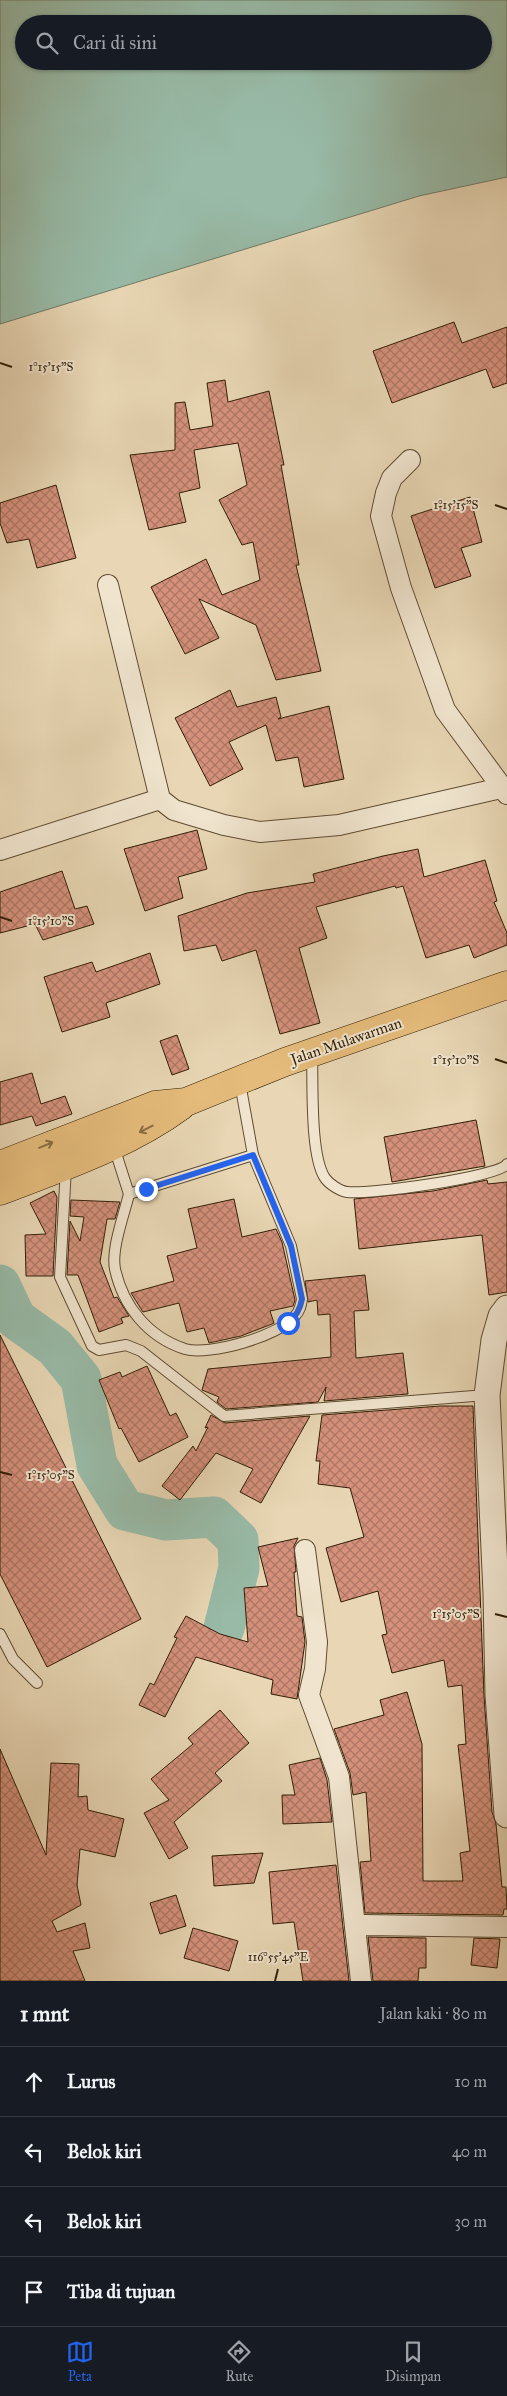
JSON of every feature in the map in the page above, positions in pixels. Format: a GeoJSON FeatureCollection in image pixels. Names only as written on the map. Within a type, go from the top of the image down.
{"type":"FeatureCollection","features":[{"type":"Feature","properties":{"kind":"highway","name":"Jalan Mulawarman"},"geometry":{"type":"LineString","coordinates":[[3,1177],[66,1164],[113,1145],[157,1123],[186,1102],[312,1053],[507,984]]}},
{"type":"Feature","properties":{"kind":"highway","name":"Jalan Mulawarman"},"geometry":{"type":"LineString","coordinates":[[3,1177],[155,1104],[186,1102]]}},
{"type":"Feature","properties":{"kind":"street"},"geometry":{"type":"LineString","coordinates":[[108,585],[160,799],[174,810],[224,825],[260,832],[339,825],[504,791],[445,710],[400,588],[381,516],[386,493],[392,478],[410,460]]}},
{"type":"Feature","properties":{"kind":"street"},"geometry":{"type":"LineString","coordinates":[[0,850],[160,799]]}},
{"type":"Feature","properties":{"kind":"street"},"geometry":{"type":"LineString","coordinates":[[507,1308],[501,1316],[494,1340],[487,1395],[496,1593],[498,1695],[507,1814]]}},
{"type":"Feature","properties":{"kind":"street"},"geometry":{"type":"LineString","coordinates":[[305,1550],[317,1642],[315,1669],[309,1695],[339,1777],[361,1981]]}},
{"type":"Feature","properties":{"kind":"street"},"geometry":{"type":"LineString","coordinates":[[355,1927],[364,1925],[507,1927]]}},
{"type":"Feature","properties":{"kind":"lane"},"geometry":{"type":"LineString","coordinates":[[312,1053],[316,1155],[324,1178],[329,1183],[346,1192],[373,1191],[467,1178],[496,1171],[507,1164]]}},
{"type":"Feature","properties":{"kind":"lane"},"geometry":{"type":"LineString","coordinates":[[113,1145],[129,1194],[117,1246],[115,1268],[128,1304],[137,1318],[185,1349],[201,1351],[217,1349],[272,1332],[295,1317],[302,1299],[291,1246],[253,1155],[240,1082]]}},
{"type":"Feature","properties":{"kind":"lane"},"geometry":{"type":"LineString","coordinates":[[129,1194],[253,1155]]}},
{"type":"Feature","properties":{"kind":"lane"},"geometry":{"type":"LineString","coordinates":[[66,1164],[60,1277],[92,1346],[99,1350],[126,1345],[142,1351],[224,1416],[487,1395]]}},
{"type":"Feature","properties":{"kind":"lane"},"geometry":{"type":"LineString","coordinates":[[0,1634],[12,1659],[37,1683]]}},
{"type":"Feature","properties":{"kind":"shaded area"},"geometry":{"type":"Polygon","coordinates":[[[0,0],[507,0],[507,177],[419,196],[0,324],[0,0]]]}},
{"type":"Feature","properties":{"kind":"building"},"geometry":{"type":"Polygon","coordinates":[[[454,322],[462,343],[507,327],[507,383],[493,388],[486,369],[392,403],[373,351],[454,322]]]}},
{"type":"Feature","properties":{"kind":"building"},"geometry":{"type":"Polygon","coordinates":[[[225,380],[228,402],[269,391],[284,465],[281,465],[299,565],[296,565],[321,671],[276,680],[256,625],[199,599],[219,638],[185,654],[151,587],[206,559],[222,595],[260,580],[253,542],[242,545],[219,500],[247,485],[238,443],[194,450],[200,488],[179,493],[186,522],[149,530],[130,455],[175,450],[175,403],[185,402],[190,430],[213,426],[207,383],[225,380]]]}},
{"type":"Feature","properties":{"kind":"building"},"geometry":{"type":"Polygon","coordinates":[[[56,485],[76,558],[37,568],[29,539],[7,543],[0,523],[0,503],[56,485]]]}},
{"type":"Feature","properties":{"kind":"building"},"geometry":{"type":"Polygon","coordinates":[[[470,497],[482,542],[461,548],[471,576],[435,588],[411,516],[470,497]]]}},
{"type":"Feature","properties":{"kind":"building"},"geometry":{"type":"Polygon","coordinates":[[[230,690],[237,707],[276,697],[281,717],[278,719],[329,706],[344,779],[304,787],[298,757],[276,761],[266,725],[229,742],[243,769],[210,786],[175,718],[230,690]]]}},
{"type":"Feature","properties":{"kind":"building"},"geometry":{"type":"Polygon","coordinates":[[[197,830],[207,869],[178,877],[183,898],[145,911],[124,849],[197,830]]]}},
{"type":"Feature","properties":{"kind":"building"},"geometry":{"type":"Polygon","coordinates":[[[418,849],[424,877],[485,860],[497,901],[494,902],[507,933],[507,945],[474,958],[469,945],[426,958],[403,886],[396,888],[395,886],[316,907],[327,938],[299,948],[320,1023],[280,1034],[256,950],[222,961],[216,945],[184,951],[178,916],[247,893],[315,882],[313,874],[418,849]]]}},
{"type":"Feature","properties":{"kind":"building"},"geometry":{"type":"Polygon","coordinates":[[[62,871],[75,909],[87,906],[94,924],[43,940],[35,924],[0,933],[0,892],[62,871]]]}},
{"type":"Feature","properties":{"kind":"building"},"geometry":{"type":"Polygon","coordinates":[[[150,953],[160,984],[106,1003],[110,1017],[62,1032],[44,977],[92,962],[96,972],[150,953]]]}},
{"type":"Feature","properties":{"kind":"building"},"geometry":{"type":"Polygon","coordinates":[[[177,1035],[189,1069],[172,1075],[160,1041],[177,1035]]]}},
{"type":"Feature","properties":{"kind":"building"},"geometry":{"type":"Polygon","coordinates":[[[32,1073],[41,1104],[65,1096],[72,1114],[36,1126],[32,1116],[0,1125],[0,1082],[32,1073]]]}},
{"type":"Feature","properties":{"kind":"building"},"geometry":{"type":"Polygon","coordinates":[[[476,1120],[485,1166],[392,1182],[384,1137],[476,1120]]]}},
{"type":"Feature","properties":{"kind":"building"},"geometry":{"type":"Polygon","coordinates":[[[487,1180],[488,1184],[507,1182],[507,1292],[489,1295],[482,1235],[359,1249],[354,1199],[433,1191],[487,1180]]]}},
{"type":"Feature","properties":{"kind":"building"},"geometry":{"type":"Polygon","coordinates":[[[54,1191],[57,1197],[53,1276],[26,1276],[25,1235],[46,1234],[30,1203],[54,1191]]]}},
{"type":"Feature","properties":{"kind":"building"},"geometry":{"type":"Polygon","coordinates":[[[234,1199],[242,1237],[276,1229],[282,1242],[295,1300],[293,1306],[270,1311],[274,1323],[241,1336],[209,1343],[204,1328],[187,1332],[179,1303],[143,1312],[131,1293],[174,1281],[167,1256],[197,1248],[188,1209],[234,1199]]]}},
{"type":"Feature","properties":{"kind":"building"},"geometry":{"type":"Polygon","coordinates":[[[71,1200],[120,1202],[115,1219],[107,1219],[100,1262],[114,1298],[117,1297],[129,1316],[121,1318],[123,1323],[99,1332],[78,1275],[67,1275],[70,1221],[80,1241],[84,1217],[70,1216],[71,1200]]]}},
{"type":"Feature","properties":{"kind":"building"},"geometry":{"type":"Polygon","coordinates":[[[365,1275],[369,1310],[354,1311],[356,1358],[403,1353],[408,1394],[324,1401],[326,1387],[318,1402],[226,1409],[217,1402],[219,1397],[202,1390],[208,1369],[331,1357],[330,1314],[318,1315],[317,1300],[308,1302],[305,1281],[365,1275]]]}},
{"type":"Feature","properties":{"kind":"building"},"geometry":{"type":"Polygon","coordinates":[[[0,1335],[141,1619],[47,1667],[0,1574],[0,1335]]]}},
{"type":"Feature","properties":{"kind":"building"},"geometry":{"type":"Polygon","coordinates":[[[147,1366],[170,1416],[176,1413],[188,1437],[139,1462],[121,1428],[119,1429],[99,1380],[120,1372],[122,1377],[147,1366]]]}},
{"type":"Feature","properties":{"kind":"building"},"geometry":{"type":"Polygon","coordinates":[[[440,1406],[473,1406],[484,1696],[492,1812],[496,1824],[502,1887],[506,1887],[507,1909],[504,1909],[503,1915],[365,1913],[360,1862],[371,1861],[366,1792],[353,1795],[350,1773],[334,1729],[384,1715],[380,1700],[407,1692],[422,1744],[423,1881],[463,1881],[460,1853],[470,1851],[458,1745],[466,1744],[462,1685],[448,1687],[444,1660],[392,1673],[382,1635],[387,1634],[378,1591],[341,1602],[326,1548],[364,1537],[350,1488],[318,1484],[320,1461],[316,1461],[322,1415],[440,1406]]]}},
{"type":"Feature","properties":{"kind":"building"},"geometry":{"type":"Polygon","coordinates":[[[211,1415],[225,1423],[310,1416],[261,1503],[240,1492],[253,1469],[216,1453],[180,1500],[162,1486],[193,1446],[196,1451],[208,1427],[205,1428],[211,1415]]]}},
{"type":"Feature","properties":{"kind":"building"},"geometry":{"type":"Polygon","coordinates":[[[298,1538],[294,1546],[296,1572],[294,1572],[297,1616],[302,1617],[305,1642],[297,1699],[271,1694],[273,1680],[196,1657],[165,1717],[139,1705],[150,1683],[154,1685],[177,1638],[174,1637],[186,1616],[220,1634],[248,1642],[244,1588],[268,1586],[258,1547],[298,1538]]]}},
{"type":"Feature","properties":{"kind":"building"},"geometry":{"type":"Polygon","coordinates":[[[220,1710],[249,1743],[215,1773],[222,1781],[174,1822],[188,1848],[169,1859],[144,1813],[169,1800],[151,1779],[193,1744],[188,1738],[220,1710]]]}},
{"type":"Feature","properties":{"kind":"building"},"geometry":{"type":"Polygon","coordinates":[[[0,1749],[46,1855],[51,1763],[79,1764],[78,1797],[87,1796],[88,1810],[124,1819],[115,1857],[80,1849],[77,1885],[81,1905],[52,1921],[57,1932],[85,1923],[90,1948],[73,1951],[85,1981],[0,1981],[0,1749]]]}},
{"type":"Feature","properties":{"kind":"building"},"geometry":{"type":"Polygon","coordinates":[[[320,1758],[327,1780],[332,1822],[283,1824],[282,1795],[295,1795],[289,1765],[320,1758]]]}},
{"type":"Feature","properties":{"kind":"building"},"geometry":{"type":"Polygon","coordinates":[[[263,1853],[254,1883],[214,1886],[212,1856],[263,1853]]]}},
{"type":"Feature","properties":{"kind":"building"},"geometry":{"type":"Polygon","coordinates":[[[336,1865],[349,1981],[303,1981],[294,1922],[273,1924],[269,1872],[336,1865]]]}},
{"type":"Feature","properties":{"kind":"building"},"geometry":{"type":"Polygon","coordinates":[[[176,1895],[186,1926],[160,1934],[150,1903],[176,1895]]]}},
{"type":"Feature","properties":{"kind":"building"},"geometry":{"type":"Polygon","coordinates":[[[193,1928],[238,1941],[229,1971],[184,1958],[193,1928]]]}},
{"type":"Feature","properties":{"kind":"building"},"geometry":{"type":"Polygon","coordinates":[[[368,1937],[426,1938],[426,1968],[419,1968],[418,1981],[373,1981],[368,1937]]]}},
{"type":"Feature","properties":{"kind":"building"},"geometry":{"type":"Polygon","coordinates":[[[474,1938],[500,1939],[497,1968],[471,1965],[474,1938]]]}},
{"type":"Feature","properties":{"kind":"waterway"},"geometry":{"type":"LineString","coordinates":[[0,1285],[16,1319],[55,1347],[81,1379],[97,1465],[125,1510],[166,1520],[214,1517],[238,1540],[239,1568],[224,1628]]}},
{"type":"Feature","properties":{"kind":"route"},"geometry":{"type":"LineString","coordinates":[[146,1189],[253,1155],[291,1246],[302,1299],[295,1317],[288,1323]]}}]}
